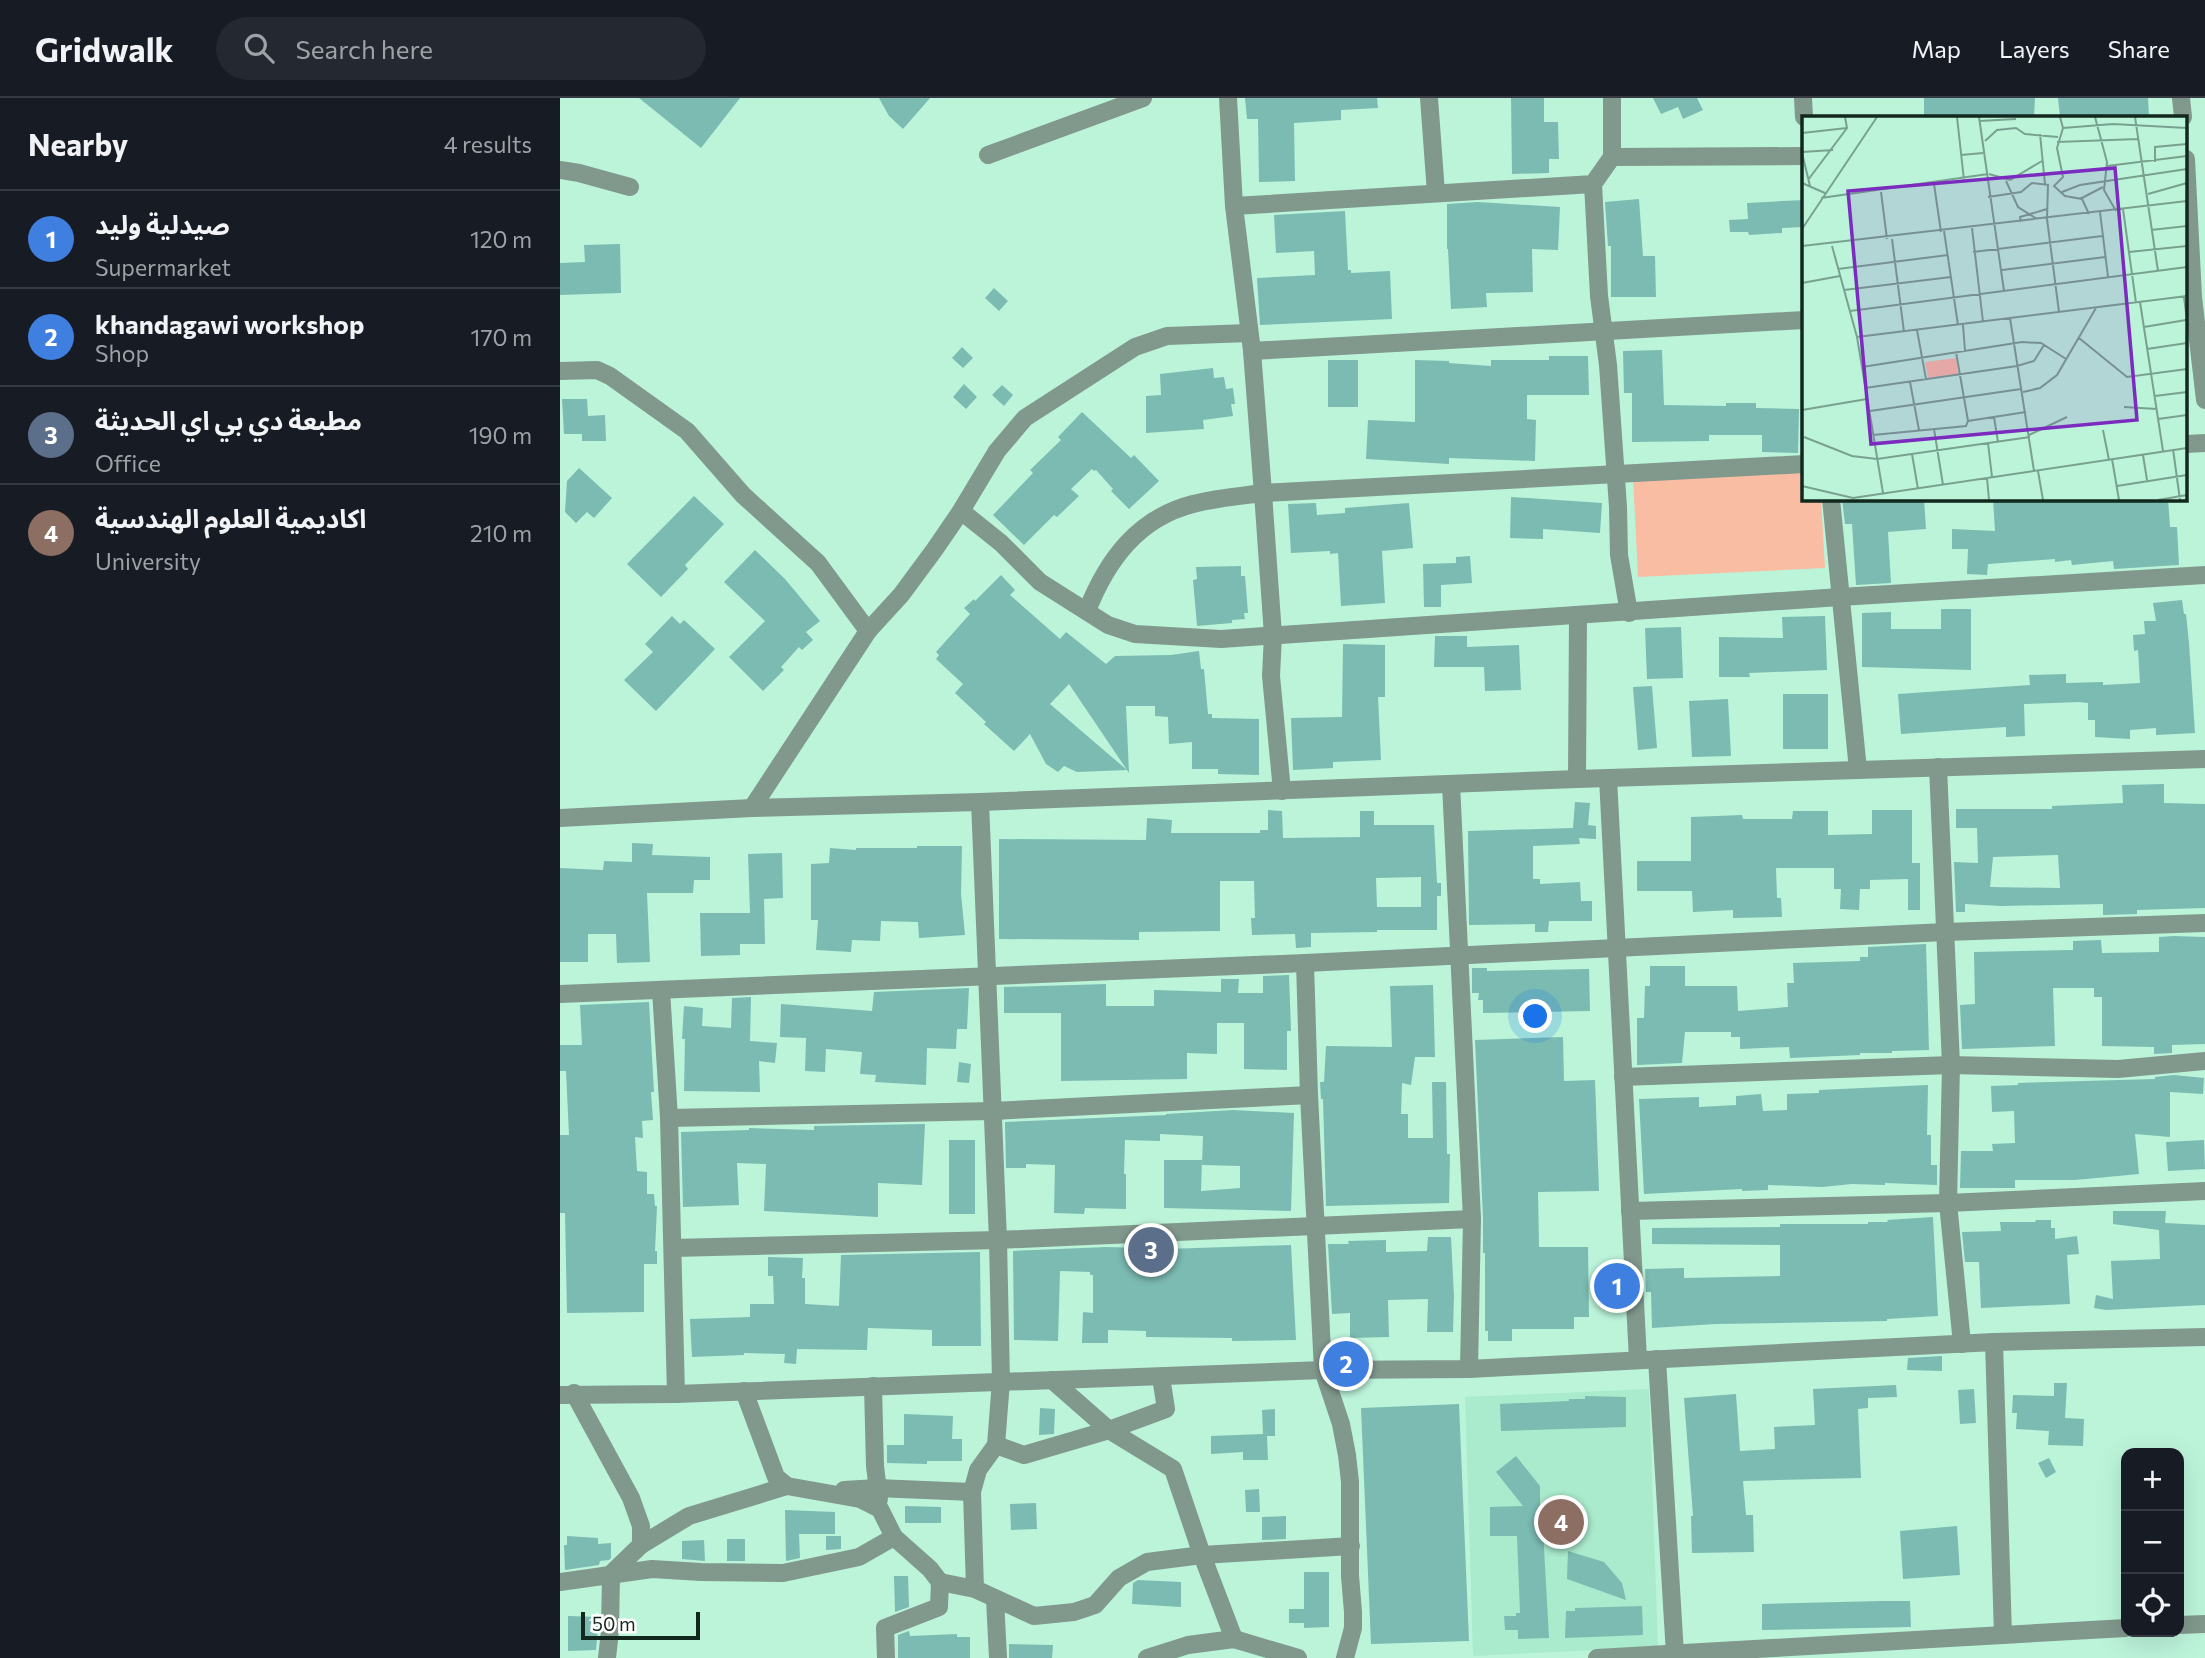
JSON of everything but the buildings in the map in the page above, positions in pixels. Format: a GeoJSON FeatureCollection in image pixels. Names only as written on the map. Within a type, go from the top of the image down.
{"type":"FeatureCollection","features":[{"type":"Feature","properties":{"kind":"street"},"geometry":{"type":"LineString","coordinates":[[988,155],[1143,98]]}},
{"type":"Feature","properties":{"kind":"street"},"geometry":{"type":"LineString","coordinates":[[1228,98],[1234,206],[1252,351],[1273,635],[1271,676],[1282,791]]}},
{"type":"Feature","properties":{"kind":"street"},"geometry":{"type":"LineString","coordinates":[[1429,98],[1436,193]]}},
{"type":"Feature","properties":{"kind":"street"},"geometry":{"type":"LineString","coordinates":[[1612,98],[1612,157],[1592,184],[1599,296],[1605,331],[1616,474],[1619,555],[1629,613]]}},
{"type":"Feature","properties":{"kind":"street"},"geometry":{"type":"LineString","coordinates":[[1803,98],[1804,116]]}},
{"type":"Feature","properties":{"kind":"street"},"geometry":{"type":"LineString","coordinates":[[2181,98],[2183,116]]}},
{"type":"Feature","properties":{"kind":"street"},"geometry":{"type":"LineString","coordinates":[[1612,157],[1802,156]]}},
{"type":"Feature","properties":{"kind":"street"},"geometry":{"type":"LineString","coordinates":[[560,170],[630,187]]}},
{"type":"Feature","properties":{"kind":"street"},"geometry":{"type":"LineString","coordinates":[[1234,206],[1592,184]]}},
{"type":"Feature","properties":{"kind":"street"},"geometry":{"type":"LineString","coordinates":[[2188,251],[2189,297],[2204,374],[2205,400]]}},
{"type":"Feature","properties":{"kind":"street"},"geometry":{"type":"LineString","coordinates":[[1252,351],[1802,320]]}},
{"type":"Feature","properties":{"kind":"street"},"geometry":{"type":"LineString","coordinates":[[752,808],[868,631],[901,594],[961,511],[998,451],[1025,418],[1135,347],[1167,336],[1249,332]]}},
{"type":"Feature","properties":{"kind":"street"},"geometry":{"type":"LineString","coordinates":[[560,371],[580,369],[604,373],[687,431],[743,495],[818,563],[868,631]]}},
{"type":"Feature","properties":{"kind":"street"},"geometry":{"type":"LineString","coordinates":[[1087,611],[1098,584],[1120,552],[1139,531],[1156,518],[1194,504],[1263,493],[1802,464]]}},
{"type":"Feature","properties":{"kind":"street"},"geometry":{"type":"LineString","coordinates":[[1831,500],[1858,770]]}},
{"type":"Feature","properties":{"kind":"street"},"geometry":{"type":"LineString","coordinates":[[961,511],[1001,542],[1040,582],[1108,625],[1135,634],[1221,639],[2205,575]]}},
{"type":"Feature","properties":{"kind":"street"},"geometry":{"type":"LineString","coordinates":[[1577,779],[1578,615]]}},
{"type":"Feature","properties":{"kind":"street"},"geometry":{"type":"LineString","coordinates":[[560,818],[752,808],[2205,759]]}},
{"type":"Feature","properties":{"kind":"street"},"geometry":{"type":"LineString","coordinates":[[1938,767],[1951,1065],[1948,1203],[1962,1344]]}},
{"type":"Feature","properties":{"kind":"street"},"geometry":{"type":"LineString","coordinates":[[1608,779],[1638,1360]]}},
{"type":"Feature","properties":{"kind":"street"},"geometry":{"type":"LineString","coordinates":[[1451,784],[1472,1219],[1469,1368]]}},
{"type":"Feature","properties":{"kind":"street"},"geometry":{"type":"LineString","coordinates":[[975,1589],[972,1492],[978,1470],[996,1445],[1001,1381],[998,1240],[980,802]]}},
{"type":"Feature","properties":{"kind":"street"},"geometry":{"type":"LineString","coordinates":[[560,994],[1305,963],[1945,932],[2205,923]]}},
{"type":"Feature","properties":{"kind":"street"},"geometry":{"type":"LineString","coordinates":[[1305,963],[1323,1370],[1341,1424],[1350,1482],[1353,1628],[1345,1658]]}},
{"type":"Feature","properties":{"kind":"street"},"geometry":{"type":"LineString","coordinates":[[661,990],[669,1118],[676,1394]]}},
{"type":"Feature","properties":{"kind":"street"},"geometry":{"type":"LineString","coordinates":[[1623,1077],[1951,1065],[2118,1069],[2205,1061]]}},
{"type":"Feature","properties":{"kind":"street"},"geometry":{"type":"LineString","coordinates":[[669,1118],[992,1111],[1309,1095]]}},
{"type":"Feature","properties":{"kind":"street"},"geometry":{"type":"LineString","coordinates":[[1630,1211],[1948,1203],[2205,1191]]}},
{"type":"Feature","properties":{"kind":"street"},"geometry":{"type":"LineString","coordinates":[[673,1248],[998,1240],[1472,1219]]}},
{"type":"Feature","properties":{"kind":"street"},"geometry":{"type":"LineString","coordinates":[[567,1394],[676,1394],[1323,1370],[1469,1368],[1994,1342],[2205,1337]]}},
{"type":"Feature","properties":{"kind":"street"},"geometry":{"type":"LineString","coordinates":[[1994,1342],[2003,1635]]}},
{"type":"Feature","properties":{"kind":"street"},"geometry":{"type":"LineString","coordinates":[[1657,1359],[1675,1654]]}},
{"type":"Feature","properties":{"kind":"street"},"geometry":{"type":"LineString","coordinates":[[996,1445],[1024,1455],[1109,1430],[1166,1409],[1161,1377]]}},
{"type":"Feature","properties":{"kind":"street"},"geometry":{"type":"LineString","coordinates":[[1052,1380],[1109,1430],[1173,1469],[1234,1639]]}},
{"type":"Feature","properties":{"kind":"street"},"geometry":{"type":"LineString","coordinates":[[873,1386],[875,1466],[880,1509],[894,1538],[930,1569],[940,1582],[939,1607],[885,1628],[886,1658]]}},
{"type":"Feature","properties":{"kind":"street"},"geometry":{"type":"LineString","coordinates":[[744,1391],[776,1477],[788,1486]]}},
{"type":"Feature","properties":{"kind":"street"},"geometry":{"type":"LineString","coordinates":[[567,1394],[589,1418],[609,1461],[631,1498],[640,1526],[641,1545]]}},
{"type":"Feature","properties":{"kind":"street"},"geometry":{"type":"LineString","coordinates":[[607,1658],[611,1574],[641,1545],[689,1516],[788,1486],[860,1499],[880,1509]]}},
{"type":"Feature","properties":{"kind":"street"},"geometry":{"type":"LineString","coordinates":[[826,1492],[877,1488],[972,1492]]}},
{"type":"Feature","properties":{"kind":"street"},"geometry":{"type":"LineString","coordinates":[[560,1583],[652,1569],[783,1573],[859,1557],[894,1538]]}},
{"type":"Feature","properties":{"kind":"street"},"geometry":{"type":"LineString","coordinates":[[940,1582],[975,1589],[1034,1616],[1074,1612],[1095,1605],[1119,1578],[1147,1562],[1202,1555],[1351,1546]]}},
{"type":"Feature","properties":{"kind":"street"},"geometry":{"type":"LineString","coordinates":[[995,1600],[998,1658]]}},
{"type":"Feature","properties":{"kind":"street"},"geometry":{"type":"LineString","coordinates":[[2184,1625],[2205,1624]]}},
{"type":"Feature","properties":{"kind":"street"},"geometry":{"type":"LineString","coordinates":[[1597,1658],[2121,1628]]}},
{"type":"Feature","properties":{"kind":"street"},"geometry":{"type":"LineString","coordinates":[[1147,1658],[1188,1645],[1234,1639],[1298,1658]]}},
{"type":"Feature","properties":{"kind":"shaded area"},"geometry":{"type":"Polygon","coordinates":[[[1802,470],[1802,500],[1821,500],[1825,568],[1638,577],[1633,478],[1802,470]]]}},
{"type":"Feature","properties":{"kind":"shaded area"},"geometry":{"type":"Polygon","coordinates":[[[1649,1389],[1658,1647],[1473,1656],[1463,1397],[1649,1389]]]}},
{"type":"Feature","properties":{"kind":"place","name":"مطبعة دي بي اي الحديثة"},"geometry":{"type":"Point","coordinates":[1151,1250]}},
{"type":"Feature","properties":{"kind":"place","name":"صيدلية وليد"},"geometry":{"type":"Point","coordinates":[1617,1286]}},
{"type":"Feature","properties":{"kind":"place","name":"khandagawi workshop"},"geometry":{"type":"Point","coordinates":[1346,1364]}},
{"type":"Feature","properties":{"kind":"place","name":"اكاديمية العلوم الهندسية"},"geometry":{"type":"Point","coordinates":[1561,1522]}}]}
